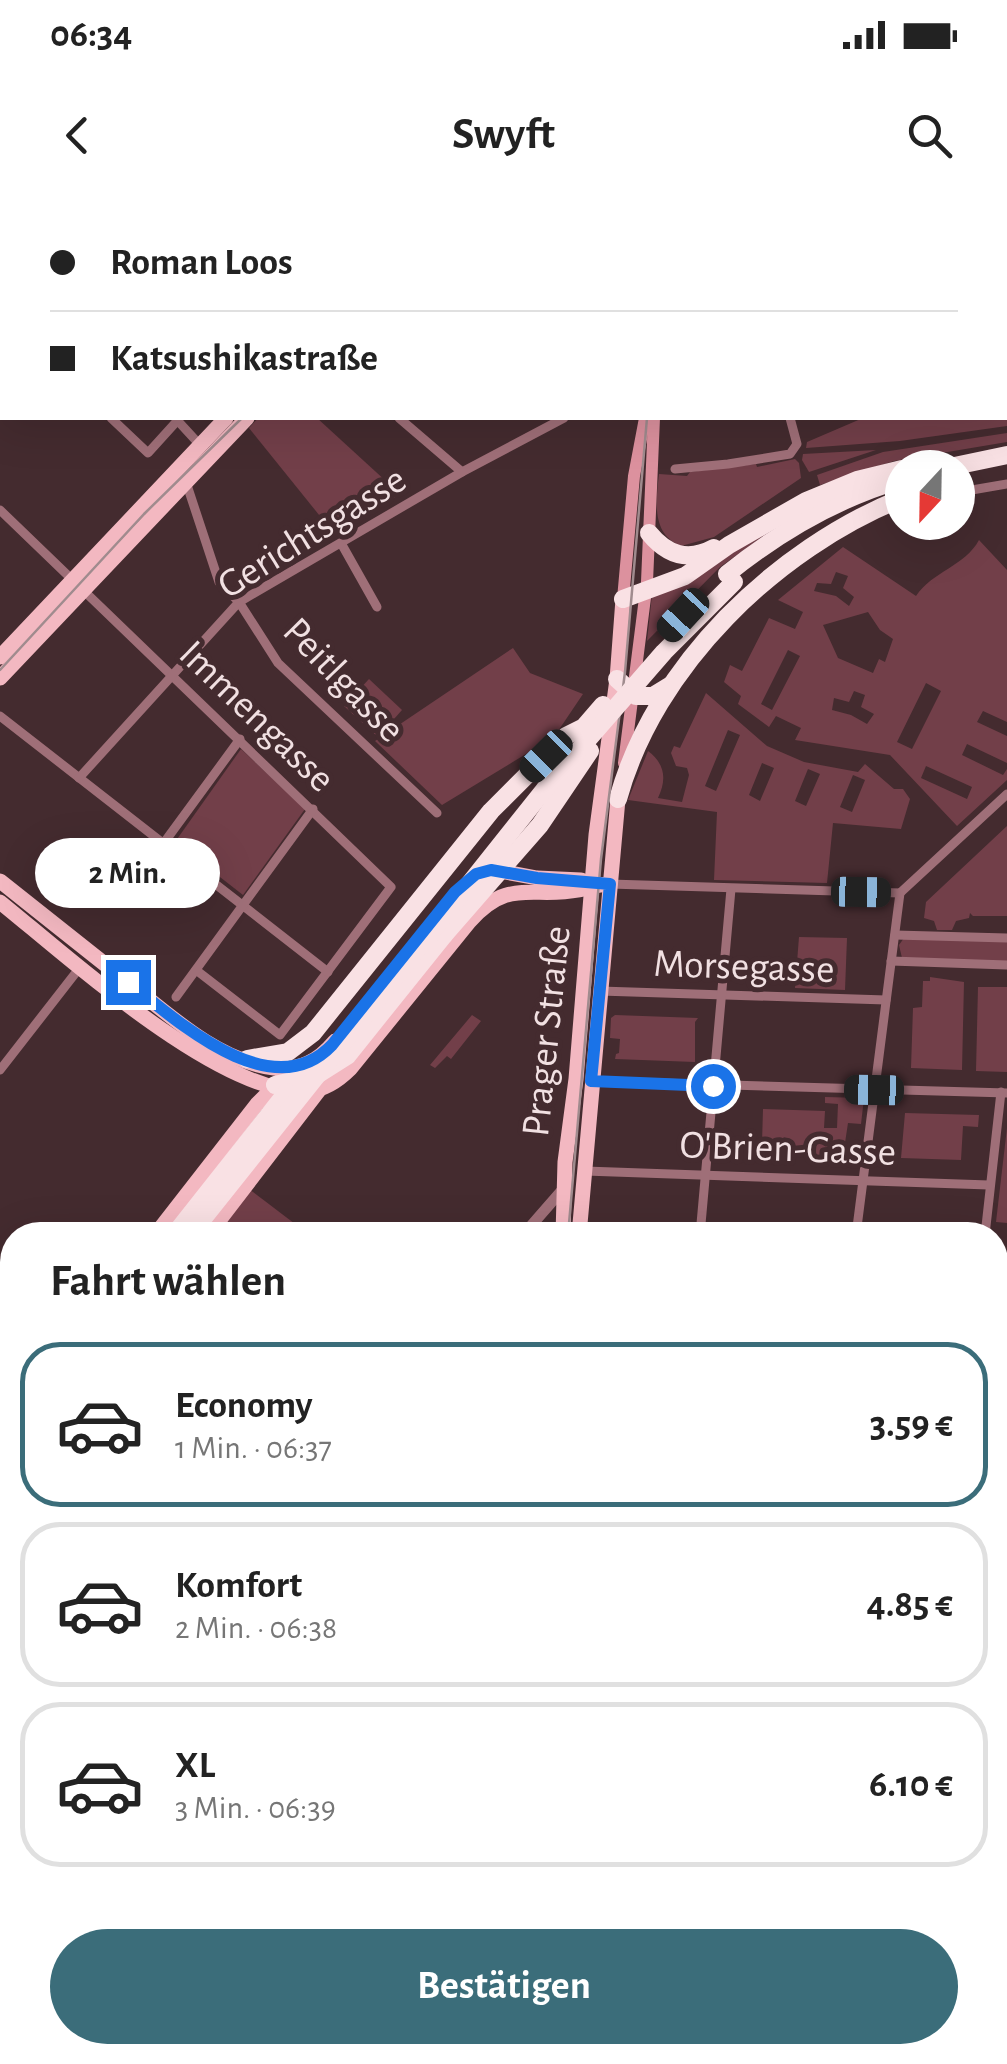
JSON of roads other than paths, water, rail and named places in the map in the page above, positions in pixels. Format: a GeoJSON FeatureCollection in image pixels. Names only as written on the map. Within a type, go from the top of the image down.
{"type":"FeatureCollection","features":[{"type":"Feature","properties":{"kind":"highway"},"geometry":{"type":"LineString","coordinates":[[975,462],[1007,455]]}},
{"type":"Feature","properties":{"kind":"highway"},"geometry":{"type":"LineString","coordinates":[[975,478],[1007,466]]}},
{"type":"Feature","properties":{"kind":"highway"},"geometry":{"type":"LineString","coordinates":[[623,599],[685,576],[729,545],[806,501],[885,473]]}},
{"type":"Feature","properties":{"kind":"highway"},"geometry":{"type":"LineString","coordinates":[[184,1222],[453,885],[683,615],[727,574],[846,499],[885,485]]}},
{"type":"Feature","properties":{"kind":"highway"},"geometry":{"type":"LineString","coordinates":[[200,1222],[449,907],[612,711],[704,610],[768,549],[885,497]]}},
{"type":"Feature","properties":{"kind":"highway"},"geometry":{"type":"LineString","coordinates":[[618,799],[633,760],[678,678],[729,614],[766,578],[824,538],[885,507]]}},
{"type":"Feature","properties":{"kind":"highway"},"geometry":{"type":"LineString","coordinates":[[649,533],[666,550],[685,556],[729,545]]}},
{"type":"Feature","properties":{"kind":"highway"},"geometry":{"type":"LineString","coordinates":[[617,679],[633,695],[653,696],[678,678]]}},
{"type":"Feature","properties":{"kind":"highway"},"geometry":{"type":"LineString","coordinates":[[288,1078],[324,1072],[346,1056],[550,811],[612,711]]}},
{"type":"Feature","properties":{"kind":"highway"},"geometry":{"type":"LineString","coordinates":[[246,1068],[288,1052],[313,1033],[498,802],[566,736],[584,727]]}},
{"type":"Feature","properties":{"kind":"main road"},"geometry":{"type":"LineString","coordinates":[[206,450],[225,420]]}},
{"type":"Feature","properties":{"kind":"main road"},"geometry":{"type":"LineString","coordinates":[[0,657],[78,584],[206,450],[244,420]]}},
{"type":"Feature","properties":{"kind":"main road","name":"Prager Straße"},"geometry":{"type":"LineString","coordinates":[[563,1222],[596,835],[617,679],[634,476],[645,420]]}},
{"type":"Feature","properties":{"kind":"main road","name":"Prager Straße"},"geometry":{"type":"LineString","coordinates":[[580,1222],[618,799],[646,590],[654,420]]}},
{"type":"Feature","properties":{"kind":"main road"},"geometry":{"type":"LineString","coordinates":[[0,678],[78,584]]}},
{"type":"Feature","properties":{"kind":"main road"},"geometry":{"type":"LineString","coordinates":[[165,1222],[258,1104],[332,1045],[470,878],[491,870],[581,880],[593,885]]}},
{"type":"Feature","properties":{"kind":"main road"},"geometry":{"type":"LineString","coordinates":[[0,881],[86,960]]}},
{"type":"Feature","properties":{"kind":"main road"},"geometry":{"type":"LineString","coordinates":[[218,1222],[320,1088],[338,1081],[350,1070],[468,922],[488,904],[518,892],[581,890],[610,884]]}},
{"type":"Feature","properties":{"kind":"main road"},"geometry":{"type":"LineString","coordinates":[[0,902],[246,1068],[320,1088]]}},
{"type":"Feature","properties":{"kind":"main road"},"geometry":{"type":"LineString","coordinates":[[246,1068],[258,1104]]}},
{"type":"Feature","properties":{"kind":"main road"},"geometry":{"type":"LineString","coordinates":[[288,1078],[296,1121]]}},
{"type":"Feature","properties":{"kind":"main road"},"geometry":{"type":"LineString","coordinates":[[564,1188],[585,1171]]}},
{"type":"Feature","properties":{"kind":"street"},"geometry":{"type":"LineString","coordinates":[[113,420],[148,453],[175,420]]}},
{"type":"Feature","properties":{"kind":"street"},"geometry":{"type":"LineString","coordinates":[[177,420],[206,450]]}},
{"type":"Feature","properties":{"kind":"street"},"geometry":{"type":"LineString","coordinates":[[401,420],[462,472]]}},
{"type":"Feature","properties":{"kind":"street","name":"Gerichtsgasse"},"geometry":{"type":"LineString","coordinates":[[79,778],[239,602],[462,472],[560,420]]}},
{"type":"Feature","properties":{"kind":"street"},"geometry":{"type":"LineString","coordinates":[[675,468],[790,454],[797,444],[791,420]]}},
{"type":"Feature","properties":{"kind":"street","name":"Peitlgasse"},"geometry":{"type":"LineString","coordinates":[[183,474],[219,582],[239,602],[278,663],[436,813]]}},
{"type":"Feature","properties":{"kind":"street"},"geometry":{"type":"LineString","coordinates":[[975,483],[1007,484]]}},
{"type":"Feature","properties":{"kind":"street","name":"Immengasse"},"geometry":{"type":"LineString","coordinates":[[0,510],[390,885],[390,892],[328,972]]}},
{"type":"Feature","properties":{"kind":"street"},"geometry":{"type":"LineString","coordinates":[[341,543],[377,607]]}},
{"type":"Feature","properties":{"kind":"street"},"geometry":{"type":"LineString","coordinates":[[0,716],[328,972],[280,1035],[196,970]]}},
{"type":"Feature","properties":{"kind":"street"},"geometry":{"type":"LineString","coordinates":[[144,870],[240,739]]}},
{"type":"Feature","properties":{"kind":"street"},"geometry":{"type":"LineString","coordinates":[[858,1222],[900,893],[1007,794]]}},
{"type":"Feature","properties":{"kind":"street"},"geometry":{"type":"LineString","coordinates":[[176,997],[313,809]]}},
{"type":"Feature","properties":{"kind":"street"},"geometry":{"type":"LineString","coordinates":[[610,884],[900,893]]}},
{"type":"Feature","properties":{"kind":"street"},"geometry":{"type":"LineString","coordinates":[[701,1222],[731,889]]}},
{"type":"Feature","properties":{"kind":"street"},"geometry":{"type":"LineString","coordinates":[[895,935],[1007,938]]}},
{"type":"Feature","properties":{"kind":"street"},"geometry":{"type":"LineString","coordinates":[[0,1070],[86,960]]}},
{"type":"Feature","properties":{"kind":"street"},"geometry":{"type":"LineString","coordinates":[[892,961],[1007,965]]}},
{"type":"Feature","properties":{"kind":"street","name":"Morsegasse"},"geometry":{"type":"LineString","coordinates":[[600,991],[886,1000]]}},
{"type":"Feature","properties":{"kind":"street"},"geometry":{"type":"LineString","coordinates":[[591,1081],[1004,1092],[986,1222]]}},
{"type":"Feature","properties":{"kind":"street","name":"O'Brien-Gasse"},"geometry":{"type":"LineString","coordinates":[[585,1171],[989,1185]]}},
{"type":"Feature","properties":{"kind":"street"},"geometry":{"type":"LineString","coordinates":[[534,1222],[564,1188]]}},
{"type":"Feature","properties":{"kind":"tram line"},"geometry":{"type":"LineString","coordinates":[[0,670],[144,514],[240,420]]}},
{"type":"Feature","properties":{"kind":"tram line"},"geometry":{"type":"LineString","coordinates":[[569,1222],[601,859],[625,672],[647,420]]}}]}
